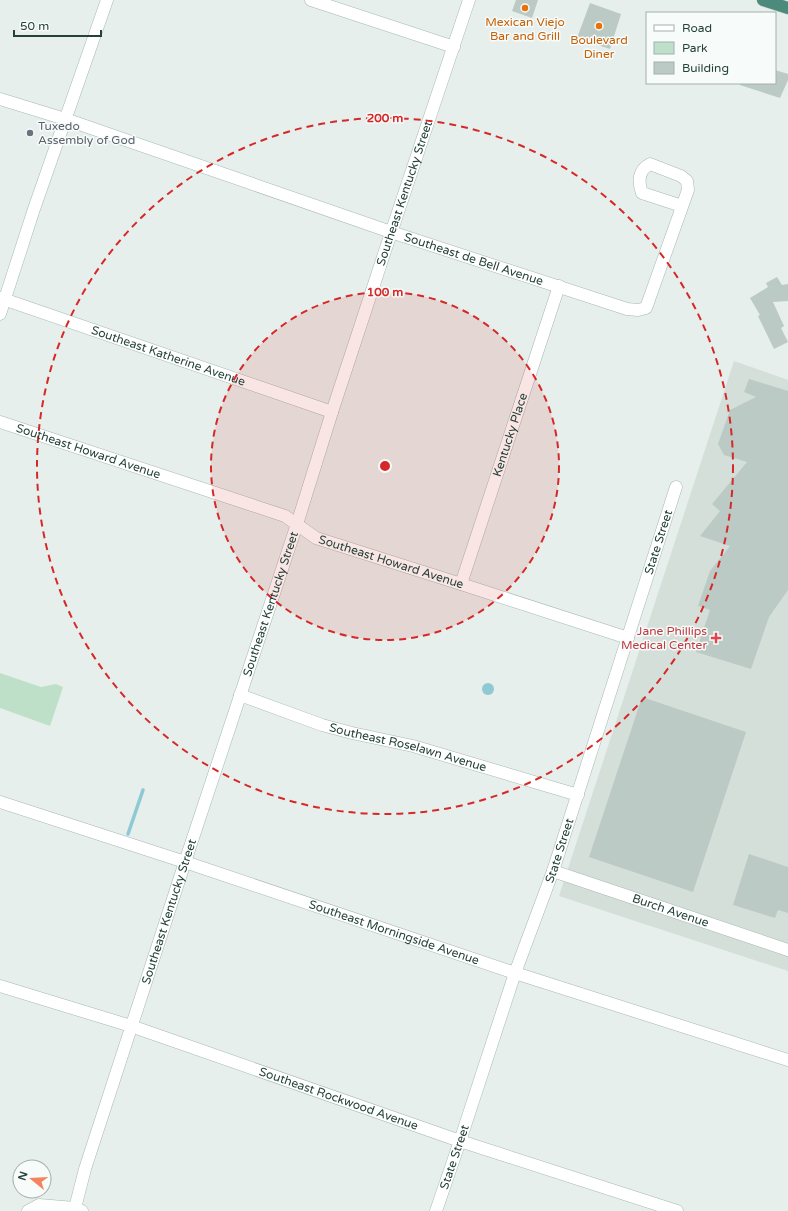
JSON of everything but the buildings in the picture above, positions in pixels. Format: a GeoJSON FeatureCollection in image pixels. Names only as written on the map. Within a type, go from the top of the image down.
{"type":"FeatureCollection","features":[{"type":"Feature","properties":{"kind":"highway"},"geometry":{"type":"LineString","coordinates":[[764,0],[788,8]]}},
{"type":"Feature","properties":{"kind":"street"},"geometry":{"type":"LineString","coordinates":[[0,314],[2,299],[107,0]]}},
{"type":"Feature","properties":{"kind":"street"},"geometry":{"type":"LineString","coordinates":[[311,0],[454,47]]}},
{"type":"Feature","properties":{"kind":"street","name":"Southeast Kentucky Street"},"geometry":{"type":"LineString","coordinates":[[79,1210],[85,1169],[131,1026],[297,524],[391,232],[469,0]]}},
{"type":"Feature","properties":{"kind":"street","name":"Southeast de Bell Avenue"},"geometry":{"type":"LineString","coordinates":[[0,100],[65,119],[391,232],[628,309],[638,310],[646,308],[682,206]]}},
{"type":"Feature","properties":{"kind":"street","name":"Kentucky Place"},"geometry":{"type":"LineString","coordinates":[[461,584],[559,286]]}},
{"type":"Feature","properties":{"kind":"street","name":"Southeast Katherine Avenue"},"geometry":{"type":"LineString","coordinates":[[2,299],[332,412]]}},
{"type":"Feature","properties":{"kind":"street","name":"Southeast Howard Avenue"},"geometry":{"type":"LineString","coordinates":[[0,422],[285,516],[316,538],[628,638]]}},
{"type":"Feature","properties":{"kind":"street","name":"State Street"},"geometry":{"type":"LineString","coordinates":[[436,1211],[515,973],[553,871],[676,487]]}},
{"type":"Feature","properties":{"kind":"street","name":"Southeast Roselawn Avenue"},"geometry":{"type":"LineString","coordinates":[[240,695],[322,725],[413,746],[578,795]]}},
{"type":"Feature","properties":{"kind":"street","name":"Southeast Morningside Avenue"},"geometry":{"type":"LineString","coordinates":[[0,802],[185,862],[515,973],[788,1060]]}},
{"type":"Feature","properties":{"kind":"street","name":"Burch Avenue"},"geometry":{"type":"LineString","coordinates":[[553,871],[788,950]]}},
{"type":"Feature","properties":{"kind":"street","name":"Southeast Rockwood Avenue"},"geometry":{"type":"LineString","coordinates":[[0,986],[131,1026],[460,1141],[677,1211]]}},
{"type":"Feature","properties":{"kind":"street"},"geometry":{"type":"LineString","coordinates":[[28,1211],[39,1205],[79,1210]]}},
{"type":"Feature","properties":{"kind":"shaded area","name":"Jane Phillips Medical Center"},"geometry":{"type":"Polygon","coordinates":[[[734,361],[788,380],[788,971],[559,896],[734,361]]]}},
{"type":"Feature","properties":{"kind":"green space"},"geometry":{"type":"Polygon","coordinates":[[[0,673],[41,687],[56,684],[63,687],[50,726],[0,708],[0,673]]]}},
{"type":"Feature","properties":{"kind":"water"},"geometry":{"type":"Polygon","coordinates":[[[490,683],[493,684],[493,694],[486,695],[483,694],[482,687],[483,684],[490,683]]]}},
{"type":"Feature","properties":{"kind":"waterway"},"geometry":{"type":"LineString","coordinates":[[128,834],[143,790]]}},
{"type":"Feature","properties":{"kind":"place","name":"Mexican Viejo Bar and Grill"},"geometry":{"type":"Point","coordinates":[525,8]}},
{"type":"Feature","properties":{"kind":"place","name":"Boulevard Diner"},"geometry":{"type":"Point","coordinates":[599,26]}},
{"type":"Feature","properties":{"kind":"place","name":"Tuxedo Assembly of God"},"geometry":{"type":"Point","coordinates":[30,133]}},
{"type":"Feature","properties":{"kind":"place","name":"Jane Phillips Medical Center"},"geometry":{"type":"Point","coordinates":[716,638]}}]}
